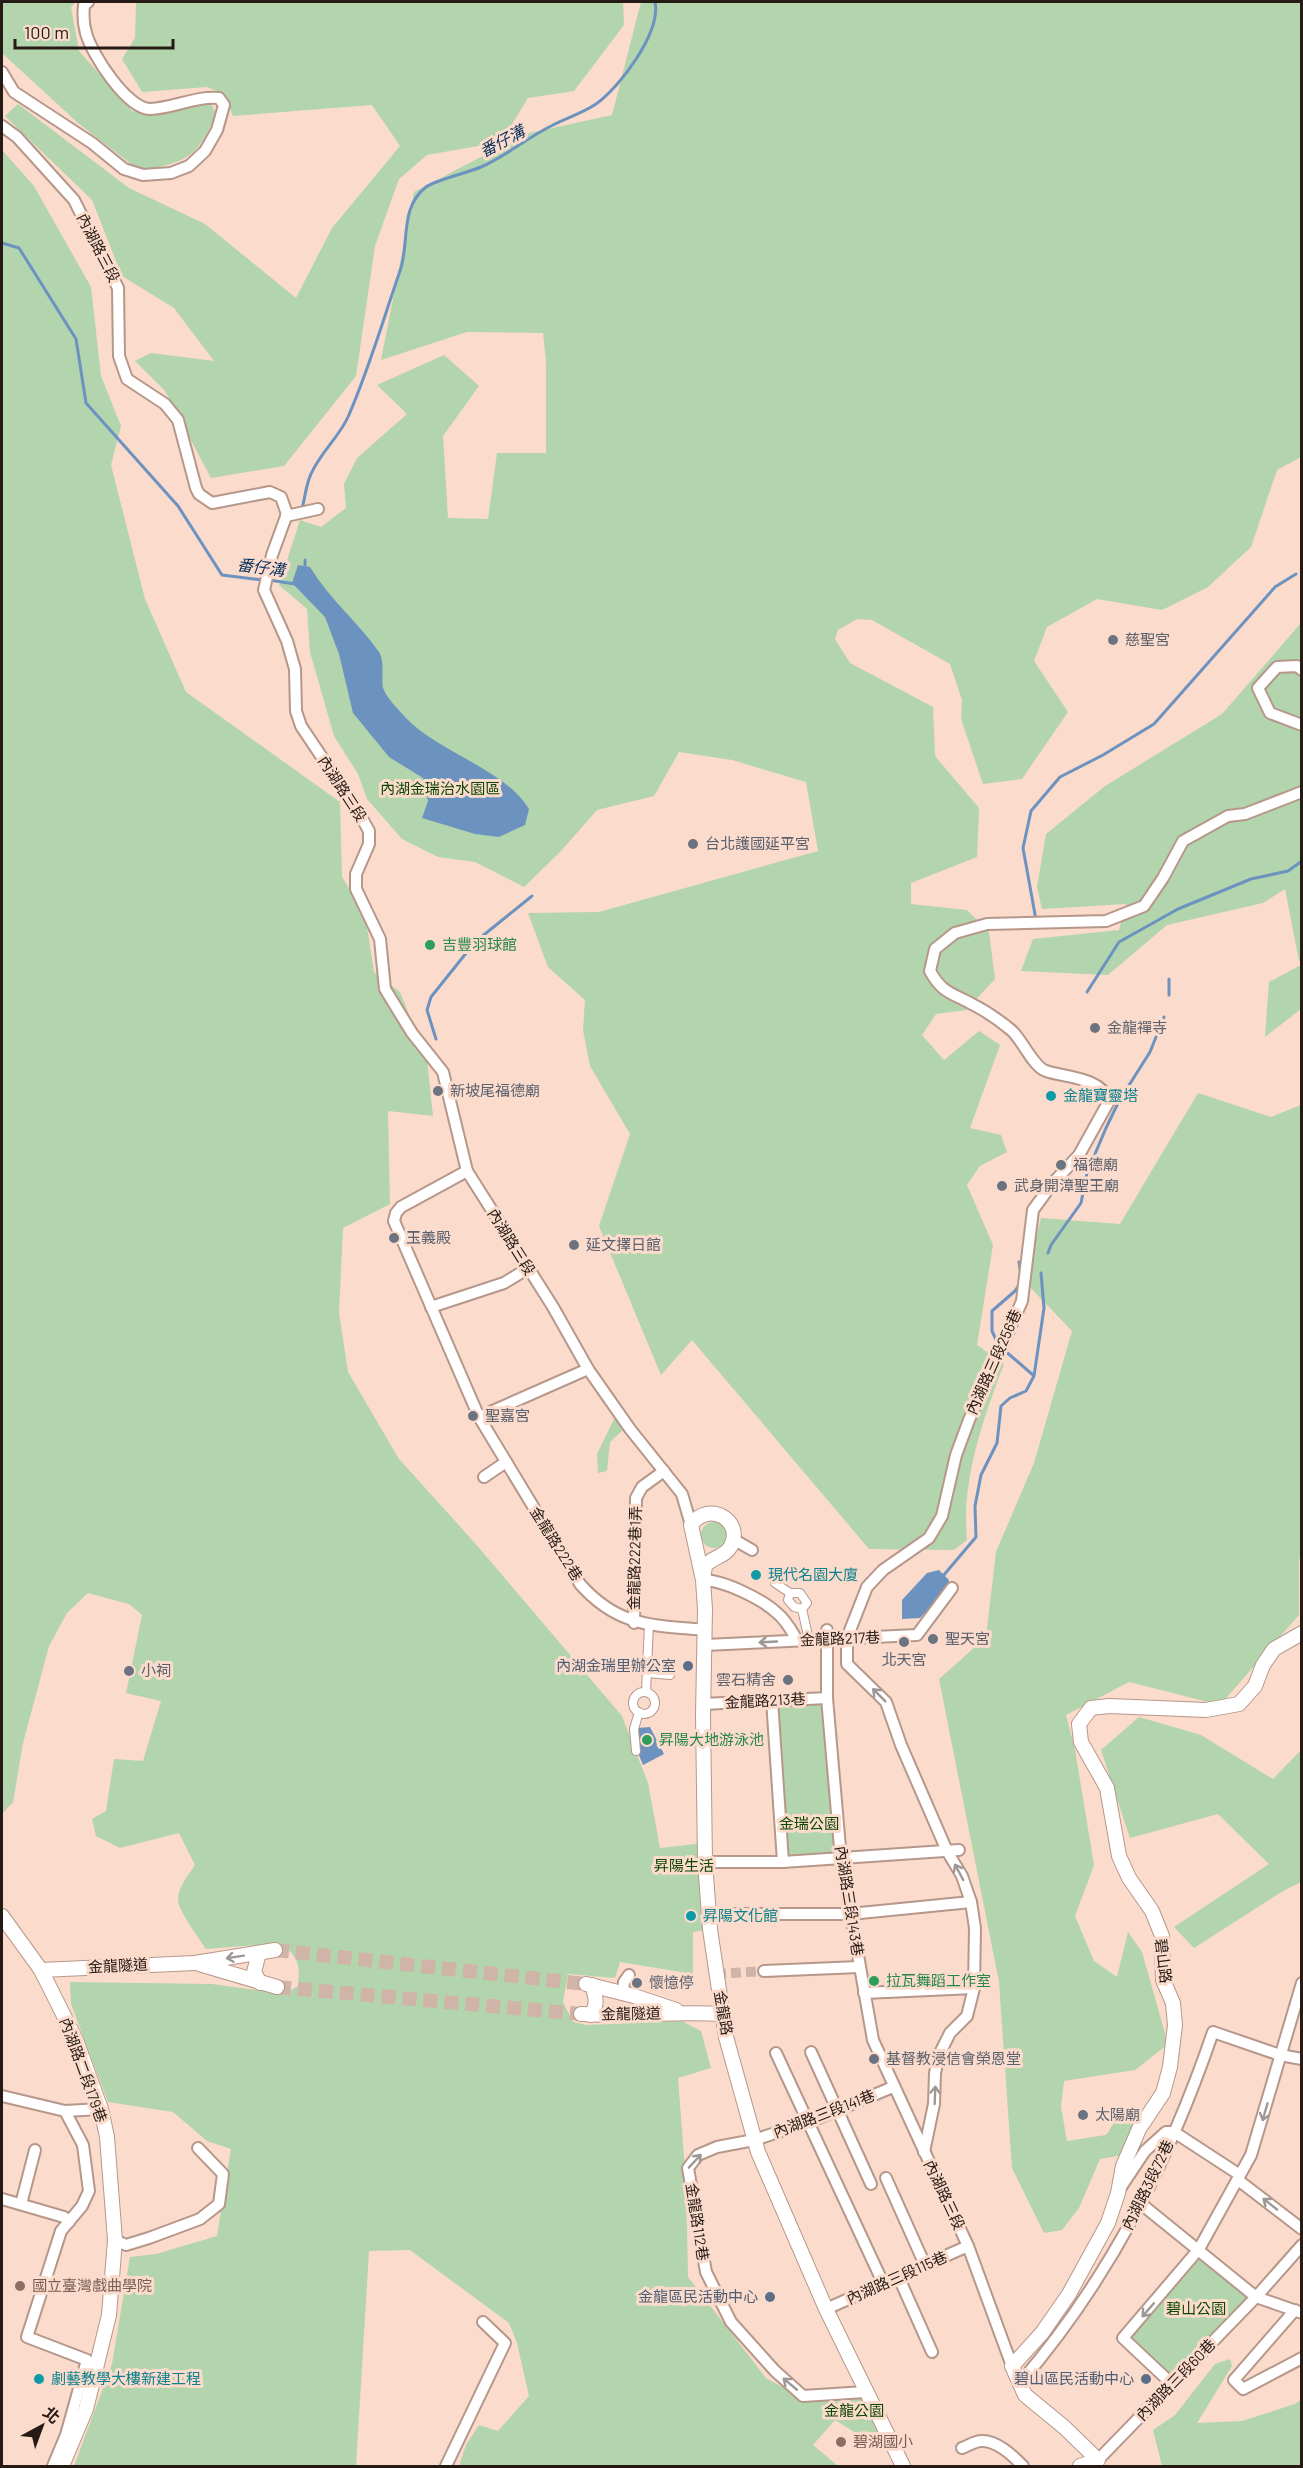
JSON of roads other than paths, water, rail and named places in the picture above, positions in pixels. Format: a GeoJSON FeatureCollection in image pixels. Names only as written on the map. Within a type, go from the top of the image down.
{"type":"FeatureCollection","features":[{"type":"Feature","properties":{"kind":"street"},"geometry":{"type":"LineString","coordinates":[[2,72],[14,92],[92,142],[124,169],[142,175],[171,172],[189,166],[205,151],[218,130],[224,105],[219,98],[200,98],[148,109],[130,100],[96,58],[86,34],[83,16],[84,5],[88,2]]}},
{"type":"Feature","properties":{"kind":"street","name":"內湖路三段"},"geometry":{"type":"LineString","coordinates":[[2,126],[16,137],[74,200],[118,288],[119,356],[127,379],[173,411],[178,420],[199,494],[212,503],[270,492],[281,497],[286,516],[272,555],[264,590],[286,641],[295,669],[295,704],[301,726],[369,831],[369,844],[357,874],[356,889],[380,939],[385,989],[412,1033],[443,1072],[467,1172],[553,1307],[588,1369],[630,1429],[682,1494],[691,1525]]}},
{"type":"Feature","properties":{"kind":"street"},"geometry":{"type":"LineString","coordinates":[[286,516],[318,509]]}},
{"type":"Feature","properties":{"kind":"street"},"geometry":{"type":"LineString","coordinates":[[1302,670],[1297,666],[1277,667],[1258,688],[1270,713],[1302,725]]}},
{"type":"Feature","properties":{"kind":"street","name":"內湖路三段256巷"},"geometry":{"type":"LineString","coordinates":[[847,1638],[867,1587],[883,1570],[929,1538],[942,1516],[956,1455],[969,1419],[1022,1301],[1032,1210],[1079,1155],[1109,1101],[1106,1090],[1095,1083],[1042,1070],[1013,1031],[971,1003],[952,996],[937,985],[930,971],[935,949],[955,933],[987,924],[1106,921],[1144,906],[1184,841],[1228,816],[1245,813],[1302,792]]}},
{"type":"Feature","properties":{"kind":"street","name":"金龍路222巷"},"geometry":{"type":"LineString","coordinates":[[467,1172],[401,1207],[394,1221],[479,1417],[580,1584],[591,1597],[634,1623],[705,1630]]}},
{"type":"Feature","properties":{"kind":"street"},"geometry":{"type":"LineString","coordinates":[[430,1307],[504,1283],[527,1269]]}},
{"type":"Feature","properties":{"kind":"street"},"geometry":{"type":"LineString","coordinates":[[479,1417],[588,1369]]}},
{"type":"Feature","properties":{"kind":"street"},"geometry":{"type":"LineString","coordinates":[[484,1478],[506,1462]]}},
{"type":"Feature","properties":{"kind":"street","name":"金龍路222巷1弄"},"geometry":{"type":"LineString","coordinates":[[634,1623],[636,1498],[642,1487],[664,1471]]}},
{"type":"Feature","properties":{"kind":"street"},"geometry":{"type":"LineString","coordinates":[[691,1525],[701,1515],[717,1513],[729,1522],[733,1529],[733,1539],[728,1551],[705,1566],[703,1580],[719,1582],[768,1606],[789,1626],[797,1640]]}},
{"type":"Feature","properties":{"kind":"street","name":"金龍路"},"geometry":{"type":"LineString","coordinates":[[691,1525],[703,1580],[705,1862],[721,2014],[754,2140],[826,2309],[903,2466]]}},
{"type":"Feature","properties":{"kind":"street"},"geometry":{"type":"LineString","coordinates":[[733,1539],[752,1550]]}},
{"type":"Feature","properties":{"kind":"street"},"geometry":{"type":"LineString","coordinates":[[775,1583],[790,1593],[800,1593],[807,1603],[802,1610]]}},
{"type":"Feature","properties":{"kind":"street","name":"金龍路217巷"},"geometry":{"type":"LineString","coordinates":[[705,1645],[809,1640],[827,1634],[847,1638],[916,1635],[952,1588]]}},
{"type":"Feature","properties":{"kind":"street"},"geometry":{"type":"LineString","coordinates":[[790,1593],[788,1600],[790,1603],[802,1610],[809,1640]]}},
{"type":"Feature","properties":{"kind":"street"},"geometry":{"type":"LineString","coordinates":[[646,1692],[649,1624]]}},
{"type":"Feature","properties":{"kind":"street","name":"碧山路"},"geometry":{"type":"LineString","coordinates":[[1012,2366],[1042,2333],[1069,2294],[1108,2223],[1118,2193],[1123,2166],[1139,2129],[1163,2093],[1170,2067],[1175,2025],[1173,2003],[1162,1980],[1162,1936],[1152,1911],[1130,1878],[1119,1856],[1107,1788],[1081,1742],[1078,1724],[1091,1708],[1109,1706],[1206,1710],[1239,1704],[1255,1686],[1263,1665],[1274,1649],[1302,1633]]}},
{"type":"Feature","properties":{"kind":"street","name":"內湖路三段143巷"},"geometry":{"type":"LineString","coordinates":[[827,1634],[826,1698],[841,1859],[859,1967],[873,2040],[924,2152]]}},
{"type":"Feature","properties":{"kind":"street"},"geometry":{"type":"LineString","coordinates":[[827,1663],[847,1664],[847,1638]]}},
{"type":"Feature","properties":{"kind":"street","name":"內湖路三段"},"geometry":{"type":"LineString","coordinates":[[847,1664],[886,1702],[901,1745],[947,1851],[962,1876],[971,1902],[975,1928],[974,1988],[967,2016],[950,2033],[939,2055],[935,2073],[934,2104],[924,2152],[968,2246],[1018,2384],[1025,2395],[1064,2427],[1097,2463]]}},
{"type":"Feature","properties":{"kind":"street"},"geometry":{"type":"LineString","coordinates":[[647,1672],[670,1675]]}},
{"type":"Feature","properties":{"kind":"street"},"geometry":{"type":"LineString","coordinates":[[639,1712],[649,1712],[655,1704],[654,1698],[646,1692]]}},
{"type":"Feature","properties":{"kind":"street"},"geometry":{"type":"LineString","coordinates":[[639,1712],[634,1706],[634,1699],[646,1692]]}},
{"type":"Feature","properties":{"kind":"street","name":"金龍路213巷"},"geometry":{"type":"LineString","coordinates":[[703,1704],[826,1698]]}},
{"type":"Feature","properties":{"kind":"street"},"geometry":{"type":"LineString","coordinates":[[772,1700],[783,1863]]}},
{"type":"Feature","properties":{"kind":"street"},"geometry":{"type":"LineString","coordinates":[[636,1751],[634,1729],[639,1712]]}},
{"type":"Feature","properties":{"kind":"street"},"geometry":{"type":"LineString","coordinates":[[705,1862],[783,1863],[959,1850]]}},
{"type":"Feature","properties":{"kind":"street"},"geometry":{"type":"LineString","coordinates":[[709,1914],[850,1914],[971,1902]]}},
{"type":"Feature","properties":{"kind":"street","name":"內湖路二段179巷"},"geometry":{"type":"LineString","coordinates":[[2,1916],[41,1970],[76,2040],[100,2109],[107,2137],[115,2240],[109,2315],[86,2409],[62,2466]]}},
{"type":"Feature","properties":{"kind":"street","name":"金龍隧道"},"geometry":{"type":"LineString","coordinates":[[41,1970],[195,1963],[275,1950]]}},
{"type":"Feature","properties":{"kind":"street"},"geometry":{"type":"LineString","coordinates":[[259,1953],[254,1972],[260,1983]]}},
{"type":"Feature","properties":{"kind":"street","name":"金龍隧道"},"geometry":{"type":"LineString","coordinates":[[195,1963],[277,1987]]}},
{"type":"Feature","properties":{"kind":"street"},"geometry":{"type":"LineString","coordinates":[[764,1971],[859,1967]]}},
{"type":"Feature","properties":{"kind":"street"},"geometry":{"type":"LineString","coordinates":[[615,2016],[609,2006],[610,1999],[620,1992],[629,1975]]}},
{"type":"Feature","properties":{"kind":"street"},"geometry":{"type":"LineString","coordinates":[[1173,2385],[1123,2338],[1199,2249],[1239,2177],[1256,2142],[1302,1983]]}},
{"type":"Feature","properties":{"kind":"street","name":"金龍隧道"},"geometry":{"type":"LineString","coordinates":[[681,2012],[620,1992],[589,1985],[597,1999],[596,2007],[586,2014],[615,2016],[681,2012],[721,2014]]}},
{"type":"Feature","properties":{"kind":"street"},"geometry":{"type":"LineString","coordinates":[[864,1993],[974,1988]]}},
{"type":"Feature","properties":{"kind":"street","name":"內湖路3段72巷"},"geometry":{"type":"LineString","coordinates":[[1018,2384],[1076,2313],[1114,2254],[1191,2095],[1213,2032],[1280,2055]]}},
{"type":"Feature","properties":{"kind":"street"},"geometry":{"type":"LineString","coordinates":[[811,2052],[871,2184]]}},
{"type":"Feature","properties":{"kind":"street"},"geometry":{"type":"LineString","coordinates":[[776,2053],[884,2285]]}},
{"type":"Feature","properties":{"kind":"street"},"geometry":{"type":"LineString","coordinates":[[1280,2055],[1302,2059]]}},
{"type":"Feature","properties":{"kind":"street","name":"內湖路三段141巷"},"geometry":{"type":"LineString","coordinates":[[754,2140],[809,2122],[893,2087]]}},
{"type":"Feature","properties":{"kind":"street"},"geometry":{"type":"LineString","coordinates":[[2,2096],[64,2111],[100,2109]]}},
{"type":"Feature","properties":{"kind":"street"},"geometry":{"type":"LineString","coordinates":[[53,2466],[66,2435],[87,2360],[27,2337],[61,2231],[82,2206],[89,2191],[83,2145],[64,2111]]}},
{"type":"Feature","properties":{"kind":"street"},"geometry":{"type":"LineString","coordinates":[[1118,2193],[1156,2139],[1166,2132],[1174,2132],[1239,2177],[1302,2229]]}},
{"type":"Feature","properties":{"kind":"street","name":"金龍路112巷"},"geometry":{"type":"LineString","coordinates":[[754,2140],[717,2147],[698,2155],[688,2168],[706,2272],[731,2322],[775,2371],[803,2396],[866,2392]]}},
{"type":"Feature","properties":{"kind":"street"},"geometry":{"type":"LineString","coordinates":[[115,2240],[126,2244],[149,2238],[200,2219],[219,2204],[223,2174],[198,2148]]}},
{"type":"Feature","properties":{"kind":"street"},"geometry":{"type":"LineString","coordinates":[[21,2204],[35,2150]]}},
{"type":"Feature","properties":{"kind":"street"},"geometry":{"type":"LineString","coordinates":[[886,2178],[925,2265]]}},
{"type":"Feature","properties":{"kind":"street"},"geometry":{"type":"LineString","coordinates":[[2,2199],[64,2217],[69,2222]]}},
{"type":"Feature","properties":{"kind":"street"},"geometry":{"type":"LineString","coordinates":[[1140,2203],[1256,2297],[1298,2312],[1234,2380],[1243,2389],[1302,2358]]}},
{"type":"Feature","properties":{"kind":"street","name":"內湖路三段60巷"},"geometry":{"type":"LineString","coordinates":[[1097,2463],[1256,2297],[1302,2245]]}},
{"type":"Feature","properties":{"kind":"street","name":"內湖路三段115巷"},"geometry":{"type":"LineString","coordinates":[[826,2309],[968,2246]]}},
{"type":"Feature","properties":{"kind":"street"},"geometry":{"type":"LineString","coordinates":[[899,2278],[932,2352]]}},
{"type":"Feature","properties":{"kind":"street"},"geometry":{"type":"LineString","coordinates":[[447,2466],[505,2343],[483,2322]]}},
{"type":"Feature","properties":{"kind":"street"},"geometry":{"type":"LineString","coordinates":[[962,2448],[980,2440],[993,2444],[1014,2457],[1023,2466]]}},
{"type":"Feature","properties":{"kind":"street"},"geometry":{"type":"LineString","coordinates":[[1080,2466],[1097,2463]]}},
{"type":"Feature","properties":{"kind":"water"},"geometry":{"type":"Polygon","coordinates":[[[298,565],[310,567],[326,590],[379,652],[382,660],[383,688],[396,707],[419,730],[488,772],[518,795],[529,809],[525,825],[499,837],[475,834],[422,818],[428,801],[423,778],[389,757],[353,713],[339,654],[325,617],[292,583],[298,565]]]}},
{"type":"Feature","properties":{"kind":"water"},"geometry":{"type":"Polygon","coordinates":[[[939,1570],[949,1580],[948,1589],[920,1618],[902,1619],[902,1600],[927,1573],[939,1570]]]}},
{"type":"Feature","properties":{"kind":"water","name":"昇陽大地游泳池"},"geometry":{"type":"Polygon","coordinates":[[[650,1727],[664,1754],[643,1765],[638,1753],[637,1728],[650,1727]]]}},
{"type":"Feature","properties":{"kind":"waterway","name":"番仔溝"},"geometry":{"type":"LineString","coordinates":[[302,509],[311,474],[348,417],[363,381],[400,271],[409,215],[418,195],[431,184],[490,163],[542,131],[586,110],[606,96],[627,72],[646,43],[652,28],[655,2]]}},
{"type":"Feature","properties":{"kind":"waterway","name":"番仔溝"},"geometry":{"type":"LineString","coordinates":[[2,243],[19,248],[76,339],[86,403],[178,506],[222,575],[263,580]]}},
{"type":"Feature","properties":{"kind":"waterway"},"geometry":{"type":"LineString","coordinates":[[305,560],[305,570]]}},
{"type":"Feature","properties":{"kind":"waterway"},"geometry":{"type":"LineString","coordinates":[[1036,920],[1023,848],[1031,811],[1060,777],[1103,755],[1154,724],[1275,587],[1296,574]]}},
{"type":"Feature","properties":{"kind":"waterway","name":"番仔溝"},"geometry":{"type":"LineString","coordinates":[[269,580],[295,584]]}},
{"type":"Feature","properties":{"kind":"waterway"},"geometry":{"type":"LineString","coordinates":[[1087,992],[1119,942],[1178,909],[1251,879],[1288,871],[1302,861]]}},
{"type":"Feature","properties":{"kind":"waterway","name":"番仔溝"},"geometry":{"type":"LineString","coordinates":[[436,1039],[427,1010],[431,997],[475,942],[532,896]]}},
{"type":"Feature","properties":{"kind":"waterway"},"geometry":{"type":"LineString","coordinates":[[1169,979],[1169,995]]}},
{"type":"Feature","properties":{"kind":"waterway"},"geometry":{"type":"LineString","coordinates":[[1048,1253],[1051,1245],[1081,1203],[1087,1173],[1106,1128],[1119,1101],[1150,1052],[1164,1017]]}},
{"type":"Feature","properties":{"kind":"waterway"},"geometry":{"type":"LineString","coordinates":[[1019,1262],[1021,1276]]}},
{"type":"Feature","properties":{"kind":"waterway"},"geometry":{"type":"LineString","coordinates":[[943,1576],[976,1537],[975,1506],[981,1475],[997,1443],[1001,1406],[1010,1398],[1026,1391],[1034,1376],[1044,1308],[1041,1273]]}},
{"type":"Feature","properties":{"kind":"waterway"},"geometry":{"type":"LineString","coordinates":[[999,1346],[992,1331],[992,1311],[1015,1291],[1021,1282]]}},
{"type":"Feature","properties":{"kind":"waterway"},"geometry":{"type":"LineString","coordinates":[[1004,1350],[1033,1375]]}},
{"type":"Feature","properties":{"kind":"waterway"},"geometry":{"type":"LineString","coordinates":[[1196,2368],[1211,2351]]}},
{"type":"Feature","properties":{"kind":"tunnel"},"geometry":{"type":"LineString","coordinates":[[275,1950],[586,1984]]}},
{"type":"Feature","properties":{"kind":"tunnel"},"geometry":{"type":"LineString","coordinates":[[716,1974],[764,1971]]}},
{"type":"Feature","properties":{"kind":"tunnel"},"geometry":{"type":"LineString","coordinates":[[277,1987],[581,2014]]}},
{"type":"Feature","properties":{"kind":"place","name":"慈聖宮"},"geometry":{"type":"Point","coordinates":[1113,640]}},
{"type":"Feature","properties":{"kind":"place","name":"台北護國延平宮"},"geometry":{"type":"Point","coordinates":[693,844]}},
{"type":"Feature","properties":{"kind":"place","name":"吉豐羽球館"},"geometry":{"type":"Point","coordinates":[430,945]}},
{"type":"Feature","properties":{"kind":"place","name":"金龍禪寺"},"geometry":{"type":"Point","coordinates":[1095,1028]}},
{"type":"Feature","properties":{"kind":"place","name":"新坡尾福德廟"},"geometry":{"type":"Point","coordinates":[438,1091]}},
{"type":"Feature","properties":{"kind":"place","name":"金龍寶靈塔"},"geometry":{"type":"Point","coordinates":[1051,1096]}},
{"type":"Feature","properties":{"kind":"place","name":"福德廟"},"geometry":{"type":"Point","coordinates":[1061,1165]}},
{"type":"Feature","properties":{"kind":"place","name":"武身開漳聖王廟"},"geometry":{"type":"Point","coordinates":[1002,1186]}},
{"type":"Feature","properties":{"kind":"place","name":"玉義殿"},"geometry":{"type":"Point","coordinates":[394,1238]}},
{"type":"Feature","properties":{"kind":"place","name":"延文擇日館"},"geometry":{"type":"Point","coordinates":[574,1245]}},
{"type":"Feature","properties":{"kind":"place","name":"聖嘉宮"},"geometry":{"type":"Point","coordinates":[473,1416]}},
{"type":"Feature","properties":{"kind":"place","name":"現代名園大廈"},"geometry":{"type":"Point","coordinates":[756,1575]}},
{"type":"Feature","properties":{"kind":"place","name":"聖天宮"},"geometry":{"type":"Point","coordinates":[933,1639]}},
{"type":"Feature","properties":{"kind":"place","name":"北天宮"},"geometry":{"type":"Point","coordinates":[904,1642]}},
{"type":"Feature","properties":{"kind":"place","name":"內湖金瑞里辦公室"},"geometry":{"type":"Point","coordinates":[688,1666]}},
{"type":"Feature","properties":{"kind":"place","name":"小祠"},"geometry":{"type":"Point","coordinates":[129,1671]}},
{"type":"Feature","properties":{"kind":"place","name":"雲石精舍"},"geometry":{"type":"Point","coordinates":[788,1680]}},
{"type":"Feature","properties":{"kind":"place","name":"昇陽大地游泳池"},"geometry":{"type":"Point","coordinates":[647,1740]}},
{"type":"Feature","properties":{"kind":"place","name":"昇陽文化館"},"geometry":{"type":"Point","coordinates":[691,1916]}},
{"type":"Feature","properties":{"kind":"place","name":"拉瓦舞蹈工作室"},"geometry":{"type":"Point","coordinates":[874,1981]}},
{"type":"Feature","properties":{"kind":"place","name":"懷憶停"},"geometry":{"type":"Point","coordinates":[637,1983]}},
{"type":"Feature","properties":{"kind":"place","name":"基督教浸信會榮恩堂"},"geometry":{"type":"Point","coordinates":[874,2059]}},
{"type":"Feature","properties":{"kind":"place","name":"太陽廟"},"geometry":{"type":"Point","coordinates":[1083,2115]}},
{"type":"Feature","properties":{"kind":"place","name":"國立臺灣戲曲學院"},"geometry":{"type":"Point","coordinates":[20,2286]}},
{"type":"Feature","properties":{"kind":"place","name":"金龍區民活動中心"},"geometry":{"type":"Point","coordinates":[770,2297]}},
{"type":"Feature","properties":{"kind":"place","name":"劇藝教學大樓新建工程"},"geometry":{"type":"Point","coordinates":[39,2379]}},
{"type":"Feature","properties":{"kind":"place","name":"碧山區民活動中心"},"geometry":{"type":"Point","coordinates":[1146,2379]}},
{"type":"Feature","properties":{"kind":"place","name":"碧湖國小"},"geometry":{"type":"Point","coordinates":[841,2442]}},
{"type":"Feature","properties":{"kind":"park label","name":"內湖金瑞治水園區"},"geometry":{"type":"Point","coordinates":[440,789]}},
{"type":"Feature","properties":{"kind":"park label","name":"金瑞公園"},"geometry":{"type":"Point","coordinates":[809,1824]}},
{"type":"Feature","properties":{"kind":"park label","name":"昇陽生活"},"geometry":{"type":"Point","coordinates":[684,1866]}},
{"type":"Feature","properties":{"kind":"park label","name":"碧山公園"},"geometry":{"type":"Point","coordinates":[1196,2309]}},
{"type":"Feature","properties":{"kind":"park label","name":"金龍公園"},"geometry":{"type":"Point","coordinates":[854,2411]}}]}
